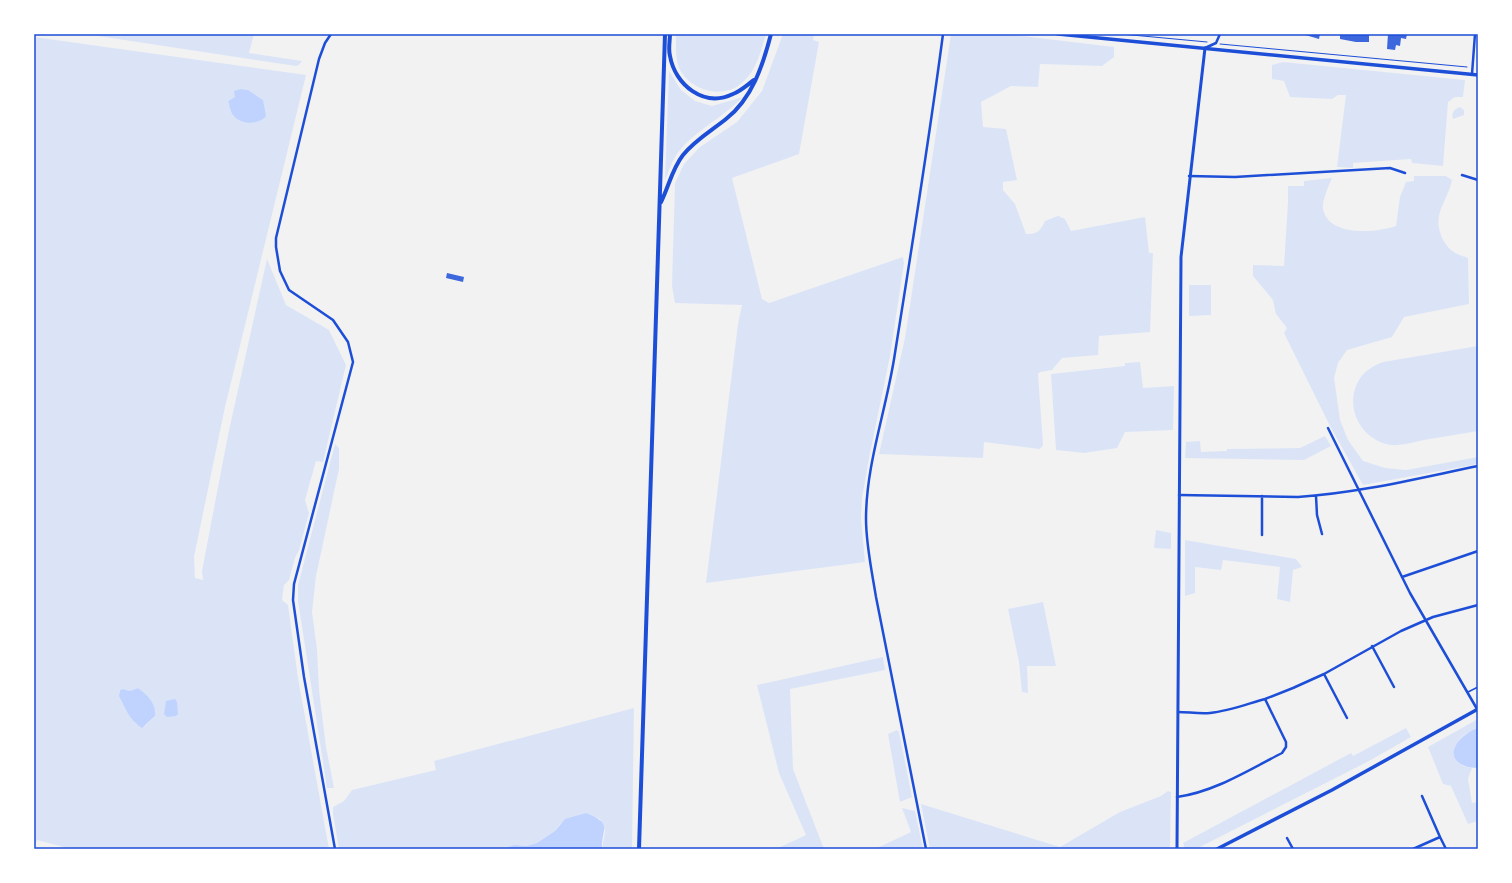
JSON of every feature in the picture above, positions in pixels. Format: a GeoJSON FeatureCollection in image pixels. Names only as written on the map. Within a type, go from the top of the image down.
{"type":"FeatureCollection","features":[{"type":"Feature","properties":{"kind":"main road"},"geometry":{"type":"LineString","coordinates":[[639,849],[665,34]]}},
{"type":"Feature","properties":{"kind":"main road"},"geometry":{"type":"LineString","coordinates":[[670,34],[669,54],[674,71],[685,86],[698,95],[712,98],[726,97],[740,91],[756,78]]}},
{"type":"Feature","properties":{"kind":"main road"},"geometry":{"type":"LineString","coordinates":[[660,204],[666,192],[672,172],[684,154],[691,146],[726,119],[739,107],[748,95],[767,51],[771,34]]}},
{"type":"Feature","properties":{"kind":"main road"},"geometry":{"type":"LineString","coordinates":[[1058,34],[1478,75]]}},
{"type":"Feature","properties":{"kind":"main road"},"geometry":{"type":"LineString","coordinates":[[1218,849],[1332,790],[1478,709]]}},
{"type":"Feature","properties":{"kind":"street"},"geometry":{"type":"LineString","coordinates":[[331,34],[325,43],[318,64],[276,238],[276,247],[280,271],[289,290],[333,320],[348,342],[353,362],[294,584],[293,600],[304,677],[335,849]]}},
{"type":"Feature","properties":{"kind":"street"},"geometry":{"type":"LineString","coordinates":[[926,849],[875,590],[870,562],[866,520],[869,486],[895,356],[929,137],[943,34]]}},
{"type":"Feature","properties":{"kind":"street"},"geometry":{"type":"LineString","coordinates":[[1176,849],[1181,257],[1189,176],[1205,48],[1216,43],[1220,34]]}},
{"type":"Feature","properties":{"kind":"street"},"geometry":{"type":"LineString","coordinates":[[1472,75],[1476,34]]}},
{"type":"Feature","properties":{"kind":"street"},"geometry":{"type":"LineString","coordinates":[[1189,176],[1235,177],[1390,168],[1405,173]]}},
{"type":"Feature","properties":{"kind":"street"},"geometry":{"type":"LineString","coordinates":[[1462,175],[1478,180]]}},
{"type":"Feature","properties":{"kind":"street"},"geometry":{"type":"LineString","coordinates":[[1328,428],[1360,489],[1402,577],[1425,620],[1478,709]]}},
{"type":"Feature","properties":{"kind":"street"},"geometry":{"type":"LineString","coordinates":[[1178,495],[1316,496],[1478,466]]}},
{"type":"Feature","properties":{"kind":"street"},"geometry":{"type":"LineString","coordinates":[[1262,496],[1262,535]]}},
{"type":"Feature","properties":{"kind":"street"},"geometry":{"type":"LineString","coordinates":[[1316,496],[1316,515],[1322,534]]}},
{"type":"Feature","properties":{"kind":"street"},"geometry":{"type":"LineString","coordinates":[[1402,577],[1478,551]]}},
{"type":"Feature","properties":{"kind":"street"},"geometry":{"type":"LineString","coordinates":[[1177,712],[1218,712],[1265,699],[1324,674],[1401,630],[1433,617],[1478,605]]}},
{"type":"Feature","properties":{"kind":"street"},"geometry":{"type":"LineString","coordinates":[[1372,646],[1394,687]]}},
{"type":"Feature","properties":{"kind":"street"},"geometry":{"type":"LineString","coordinates":[[1324,674],[1347,718]]}},
{"type":"Feature","properties":{"kind":"street"},"geometry":{"type":"LineString","coordinates":[[1176,797],[1190,796],[1235,777],[1282,754],[1285,751],[1285,738],[1265,699]]}},
{"type":"Feature","properties":{"kind":"street"},"geometry":{"type":"LineString","coordinates":[[1422,796],[1446,849]]}},
{"type":"Feature","properties":{"kind":"street"},"geometry":{"type":"LineString","coordinates":[[1413,849],[1440,837]]}},
{"type":"Feature","properties":{"kind":"street"},"geometry":{"type":"LineString","coordinates":[[1287,838],[1293,849]]}},
{"type":"Feature","properties":{"kind":"lane"},"geometry":{"type":"LineString","coordinates":[[1468,692],[1478,687]]}},
{"type":"Feature","properties":{"kind":"path"},"geometry":{"type":"LineString","coordinates":[[1121,34],[1472,68]]}},
{"type":"Feature","properties":{"kind":"shaded area"},"geometry":{"type":"Polygon","coordinates":[[[85,34],[254,34],[249,53],[302,61],[296,66],[85,34]]]}},
{"type":"Feature","properties":{"kind":"shaded area"},"geometry":{"type":"Polygon","coordinates":[[[676,34],[766,34],[758,59],[752,71],[744,81],[727,91],[718,92],[708,91],[699,87],[691,83],[684,76],[679,68],[677,60],[676,34]]]}},
{"type":"Feature","properties":{"kind":"shaded area"},"geometry":{"type":"Polygon","coordinates":[[[783,34],[814,34],[813,40],[819,42],[799,154],[732,178],[762,299],[769,303],[903,257],[904,263],[890,356],[862,498],[861,518],[865,562],[706,583],[738,324],[742,305],[675,303],[672,286],[675,183],[684,164],[700,147],[737,122],[762,91],[783,34]]]}},
{"type":"Feature","properties":{"kind":"shaded area"},"geometry":{"type":"Polygon","coordinates":[[[951,34],[1006,34],[1114,47],[1114,57],[1102,66],[1040,64],[1038,87],[1011,86],[981,102],[983,127],[1006,129],[1017,180],[1003,182],[1003,190],[1015,204],[1026,234],[1036,233],[1040,230],[1045,221],[1058,216],[1065,219],[1071,231],[1145,217],[1149,253],[1153,253],[1150,332],[1099,336],[1098,355],[1062,358],[1052,370],[1040,372],[1038,374],[1043,445],[1039,449],[984,442],[983,458],[879,454],[905,338],[951,34]]]}},
{"type":"Feature","properties":{"kind":"shaded area"},"geometry":{"type":"Polygon","coordinates":[[[34,37],[306,75],[225,407],[194,557],[195,578],[203,580],[202,571],[228,435],[267,259],[286,305],[329,330],[346,365],[323,462],[316,461],[305,500],[309,513],[289,580],[284,585],[282,600],[288,605],[298,678],[329,849],[71,849],[37,840],[34,849],[34,37]],[[241,89],[235,97],[228,101],[229,105],[263,100],[248,90],[241,89]],[[138,688],[130,691],[123,689],[120,690],[120,694],[125,708],[136,724],[145,726],[155,716],[151,700],[138,688]]]}},
{"type":"Feature","properties":{"kind":"shaded area"},"geometry":{"type":"Polygon","coordinates":[[[1283,62],[1465,80],[1463,97],[1455,97],[1448,102],[1443,166],[1412,163],[1411,159],[1353,163],[1353,168],[1337,167],[1346,95],[1338,95],[1332,99],[1290,97],[1284,81],[1272,79],[1272,65],[1283,62]]]}},
{"type":"Feature","properties":{"kind":"shaded area"},"geometry":{"type":"Polygon","coordinates":[[[669,71],[681,90],[695,101],[712,106],[743,97],[681,148],[675,157],[665,180],[669,71]]]}},
{"type":"Feature","properties":{"kind":"shaded area"},"geometry":{"type":"Polygon","coordinates":[[[1460,107],[1464,110],[1464,115],[1453,119],[1452,115],[1456,109],[1460,107]]]}},
{"type":"Feature","properties":{"kind":"shaded area"},"geometry":{"type":"Polygon","coordinates":[[[1414,176],[1446,176],[1452,180],[1438,220],[1441,236],[1447,246],[1455,253],[1468,258],[1469,304],[1404,317],[1392,337],[1347,350],[1338,363],[1334,378],[1340,420],[1348,440],[1363,461],[1385,468],[1406,470],[1478,457],[1478,464],[1363,485],[1330,426],[1284,333],[1287,328],[1276,314],[1273,300],[1253,276],[1253,265],[1284,266],[1288,186],[1304,186],[1304,181],[1332,178],[1323,205],[1326,217],[1333,224],[1343,228],[1365,231],[1396,226],[1400,197],[1406,182],[1414,181],[1414,176]]]}},
{"type":"Feature","properties":{"kind":"shaded area"},"geometry":{"type":"Polygon","coordinates":[[[1189,285],[1211,285],[1211,315],[1189,316],[1189,285]]]}},
{"type":"Feature","properties":{"kind":"shaded area"},"geometry":{"type":"Polygon","coordinates":[[[1478,346],[1478,431],[1391,445],[1380,442],[1363,430],[1354,411],[1353,401],[1359,380],[1369,369],[1383,362],[1478,346]]]}},
{"type":"Feature","properties":{"kind":"shaded area"},"geometry":{"type":"Polygon","coordinates":[[[1140,362],[1143,388],[1174,386],[1173,430],[1125,432],[1117,448],[1084,453],[1056,450],[1051,374],[1125,366],[1125,363],[1140,362]]]}},
{"type":"Feature","properties":{"kind":"shaded area"},"geometry":{"type":"Polygon","coordinates":[[[1325,436],[1331,446],[1304,460],[1185,458],[1186,442],[1200,441],[1201,452],[1227,451],[1227,449],[1300,448],[1325,436]]]}},
{"type":"Feature","properties":{"kind":"shaded area"},"geometry":{"type":"Polygon","coordinates":[[[335,444],[339,448],[339,469],[316,576],[312,612],[326,747],[334,788],[327,788],[298,601],[298,585],[335,444]]]}},
{"type":"Feature","properties":{"kind":"shaded area"},"geometry":{"type":"Polygon","coordinates":[[[1156,530],[1171,533],[1171,549],[1154,548],[1156,530]]]}},
{"type":"Feature","properties":{"kind":"shaded area"},"geometry":{"type":"Polygon","coordinates":[[[1185,540],[1296,559],[1302,567],[1293,570],[1290,602],[1277,599],[1280,567],[1223,560],[1221,570],[1195,567],[1195,593],[1185,596],[1185,540]]]}},
{"type":"Feature","properties":{"kind":"shaded area"},"geometry":{"type":"Polygon","coordinates":[[[1043,602],[1056,666],[1027,666],[1028,693],[1022,692],[1019,662],[1008,609],[1043,602]]]}},
{"type":"Feature","properties":{"kind":"shaded area"},"geometry":{"type":"Polygon","coordinates":[[[883,657],[885,670],[790,689],[793,769],[824,849],[776,849],[806,835],[779,773],[757,685],[883,657]]]}},
{"type":"Feature","properties":{"kind":"shaded area"},"geometry":{"type":"Polygon","coordinates":[[[634,708],[632,849],[602,849],[605,831],[600,819],[586,813],[560,824],[555,831],[537,843],[527,846],[514,845],[506,849],[339,849],[333,807],[344,801],[352,790],[436,770],[434,761],[634,708]]]}},
{"type":"Feature","properties":{"kind":"shaded area"},"geometry":{"type":"Polygon","coordinates":[[[1478,719],[1478,728],[1467,733],[1458,741],[1454,754],[1455,758],[1461,765],[1472,768],[1468,779],[1472,803],[1478,802],[1478,821],[1468,824],[1451,786],[1443,784],[1428,747],[1478,719]]]}},
{"type":"Feature","properties":{"kind":"shaded area"},"geometry":{"type":"Polygon","coordinates":[[[1406,728],[1411,737],[1369,761],[1196,849],[1185,849],[1183,843],[1351,753],[1353,756],[1406,728]]]}},
{"type":"Feature","properties":{"kind":"shaded area"},"geometry":{"type":"Polygon","coordinates":[[[897,730],[899,732],[912,797],[900,802],[888,734],[897,730]]]}},
{"type":"Feature","properties":{"kind":"shaded area"},"geometry":{"type":"Polygon","coordinates":[[[1168,791],[1171,792],[1170,849],[930,849],[921,804],[1060,847],[1120,812],[1161,796],[1168,791]]]}},
{"type":"Feature","properties":{"kind":"shaded area"},"geometry":{"type":"Polygon","coordinates":[[[902,808],[915,811],[923,849],[875,849],[911,832],[902,808]]]}},
{"type":"Feature","properties":{"kind":"water"},"geometry":{"type":"Polygon","coordinates":[[[241,89],[248,90],[263,100],[266,116],[263,119],[250,123],[237,119],[233,114],[228,101],[235,97],[234,91],[241,89]]]}},
{"type":"Feature","properties":{"kind":"water"},"geometry":{"type":"Polygon","coordinates":[[[138,688],[151,700],[155,711],[155,716],[142,728],[131,718],[119,696],[120,690],[123,689],[130,691],[138,688]]]}},
{"type":"Feature","properties":{"kind":"water"},"geometry":{"type":"Polygon","coordinates":[[[175,699],[177,702],[178,714],[176,716],[167,717],[164,714],[166,701],[175,699]]]}},
{"type":"Feature","properties":{"kind":"water"},"geometry":{"type":"Polygon","coordinates":[[[1478,728],[1478,768],[1458,763],[1454,757],[1454,751],[1457,744],[1469,732],[1478,728]]]}},
{"type":"Feature","properties":{"kind":"water"},"geometry":{"type":"Polygon","coordinates":[[[586,813],[600,820],[603,824],[602,849],[506,849],[514,845],[527,846],[537,843],[555,831],[565,819],[586,813]]]}},
{"type":"Feature","properties":{"kind":"building"},"geometry":{"type":"Polygon","coordinates":[[[1302,34],[1320,34],[1319,39],[1302,34]]]}},
{"type":"Feature","properties":{"kind":"building"},"geometry":{"type":"Polygon","coordinates":[[[1340,34],[1369,34],[1369,42],[1356,42],[1340,39],[1340,34]]]}},
{"type":"Feature","properties":{"kind":"building"},"geometry":{"type":"Polygon","coordinates":[[[1388,34],[1407,34],[1406,39],[1401,38],[1400,46],[1396,45],[1395,50],[1387,49],[1388,34]]]}},
{"type":"Feature","properties":{"kind":"building"},"geometry":{"type":"Polygon","coordinates":[[[447,273],[464,277],[463,282],[446,278],[447,273]]]}}]}
